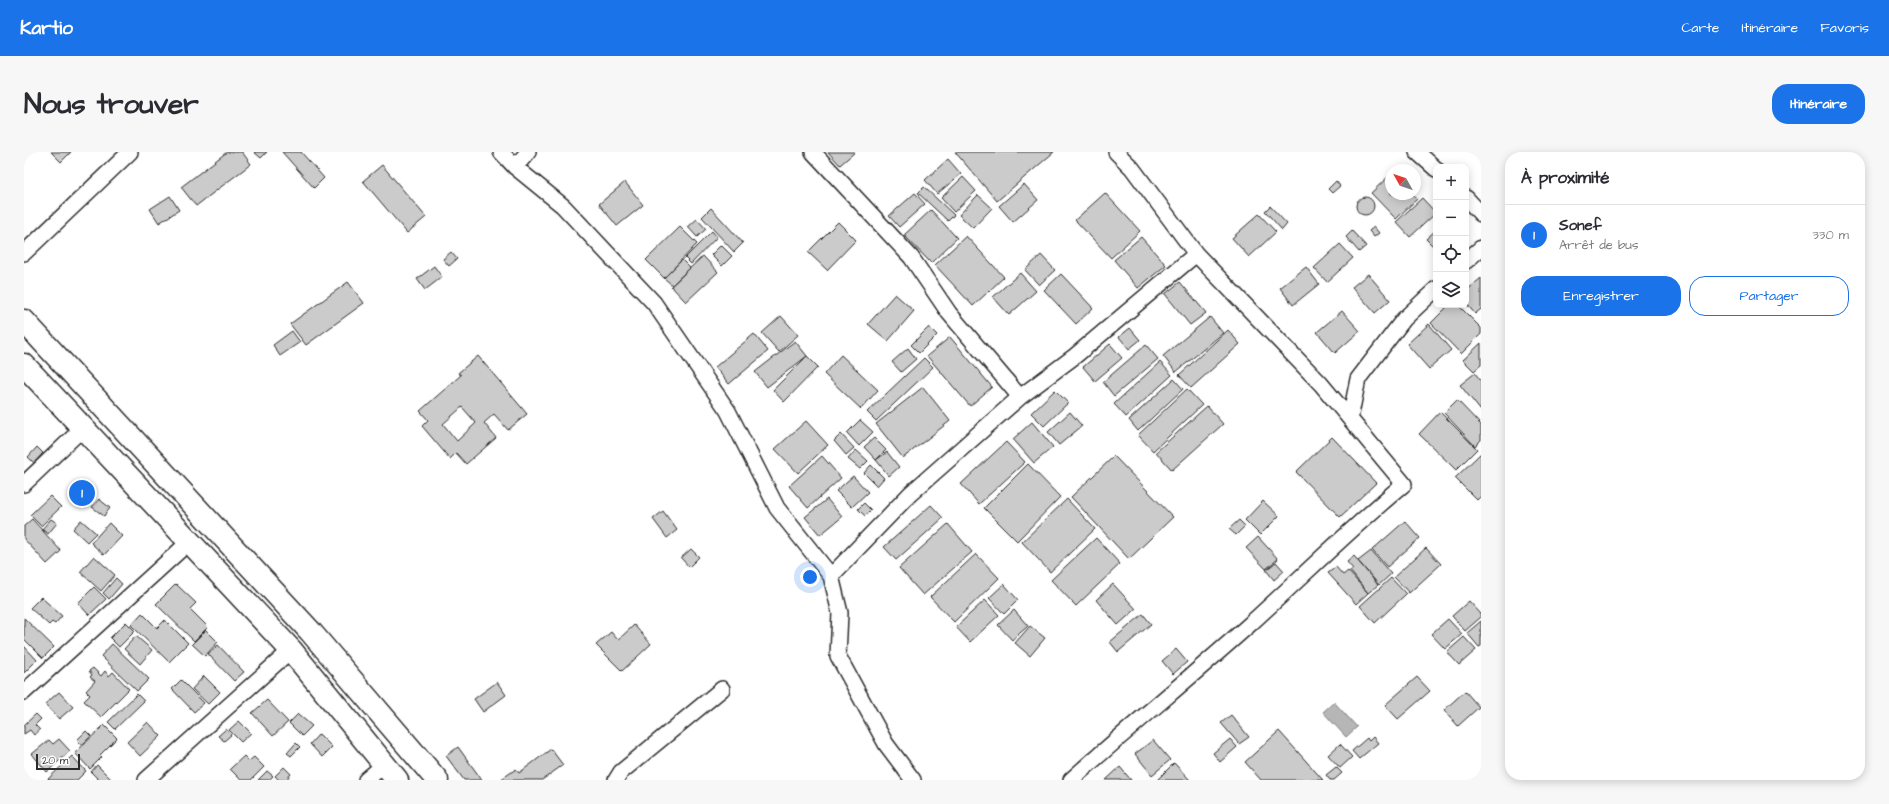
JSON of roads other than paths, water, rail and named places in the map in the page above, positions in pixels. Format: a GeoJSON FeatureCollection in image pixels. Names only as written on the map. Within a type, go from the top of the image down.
{"type":"FeatureCollection","features":[{"type":"Feature","properties":{"kind":"highway"},"geometry":{"type":"LineString","coordinates":[[24,321],[310,631],[437,780]]}},
{"type":"Feature","properties":{"kind":"highway"},"geometry":{"type":"LineString","coordinates":[[24,365],[291,650],[391,772]]}},
{"type":"Feature","properties":{"kind":"highway"},"geometry":{"type":"LineString","coordinates":[[256,612],[275,593]]}},
{"type":"Feature","properties":{"kind":"street"},"geometry":{"type":"LineString","coordinates":[[24,253],[130,152]]}},
{"type":"Feature","properties":{"kind":"street"},"geometry":{"type":"LineString","coordinates":[[501,152],[516,167],[563,206],[654,303],[728,411],[777,508],[831,576],[840,613],[838,656],[886,744],[913,780]]}},
{"type":"Feature","properties":{"kind":"street"},"geometry":{"type":"LineString","coordinates":[[516,167],[528,152]]}},
{"type":"Feature","properties":{"kind":"street"},"geometry":{"type":"LineString","coordinates":[[813,152],[910,257],[950,314],[1020,397]]}},
{"type":"Feature","properties":{"kind":"street"},"geometry":{"type":"LineString","coordinates":[[1071,780],[1181,686],[1266,610],[1362,519],[1404,484],[1321,384],[1196,254],[1132,168],[1116,152]]}},
{"type":"Feature","properties":{"kind":"street"},"geometry":{"type":"LineString","coordinates":[[1418,152],[1433,166]]}},
{"type":"Feature","properties":{"kind":"street"},"geometry":{"type":"LineString","coordinates":[[1468,200],[1481,214]]}},
{"type":"Feature","properties":{"kind":"street"},"geometry":{"type":"LineString","coordinates":[[1469,259],[1481,248]]}},
{"type":"Feature","properties":{"kind":"street"},"geometry":{"type":"LineString","coordinates":[[831,576],[910,494],[1020,397],[1075,356],[1196,254]]}},
{"type":"Feature","properties":{"kind":"street"},"geometry":{"type":"LineString","coordinates":[[1350,418],[1358,379],[1404,319],[1433,292]]}},
{"type":"Feature","properties":{"kind":"street"},"geometry":{"type":"LineString","coordinates":[[24,484],[83,428]]}},
{"type":"Feature","properties":{"kind":"street"},"geometry":{"type":"LineString","coordinates":[[24,692],[189,542]]}},
{"type":"Feature","properties":{"kind":"street"},"geometry":{"type":"LineString","coordinates":[[146,780],[291,650]]}},
{"type":"Feature","properties":{"kind":"street"},"geometry":{"type":"LineString","coordinates":[[616,780],[621,772],[722,689]]}},
{"type":"Feature","properties":{"kind":"street"},"geometry":{"type":"LineString","coordinates":[[366,780],[391,772]]}},
{"type":"Feature","properties":{"kind":"place","name":"Sonef"},"geometry":{"type":"Point","coordinates":[82,493]}}]}
